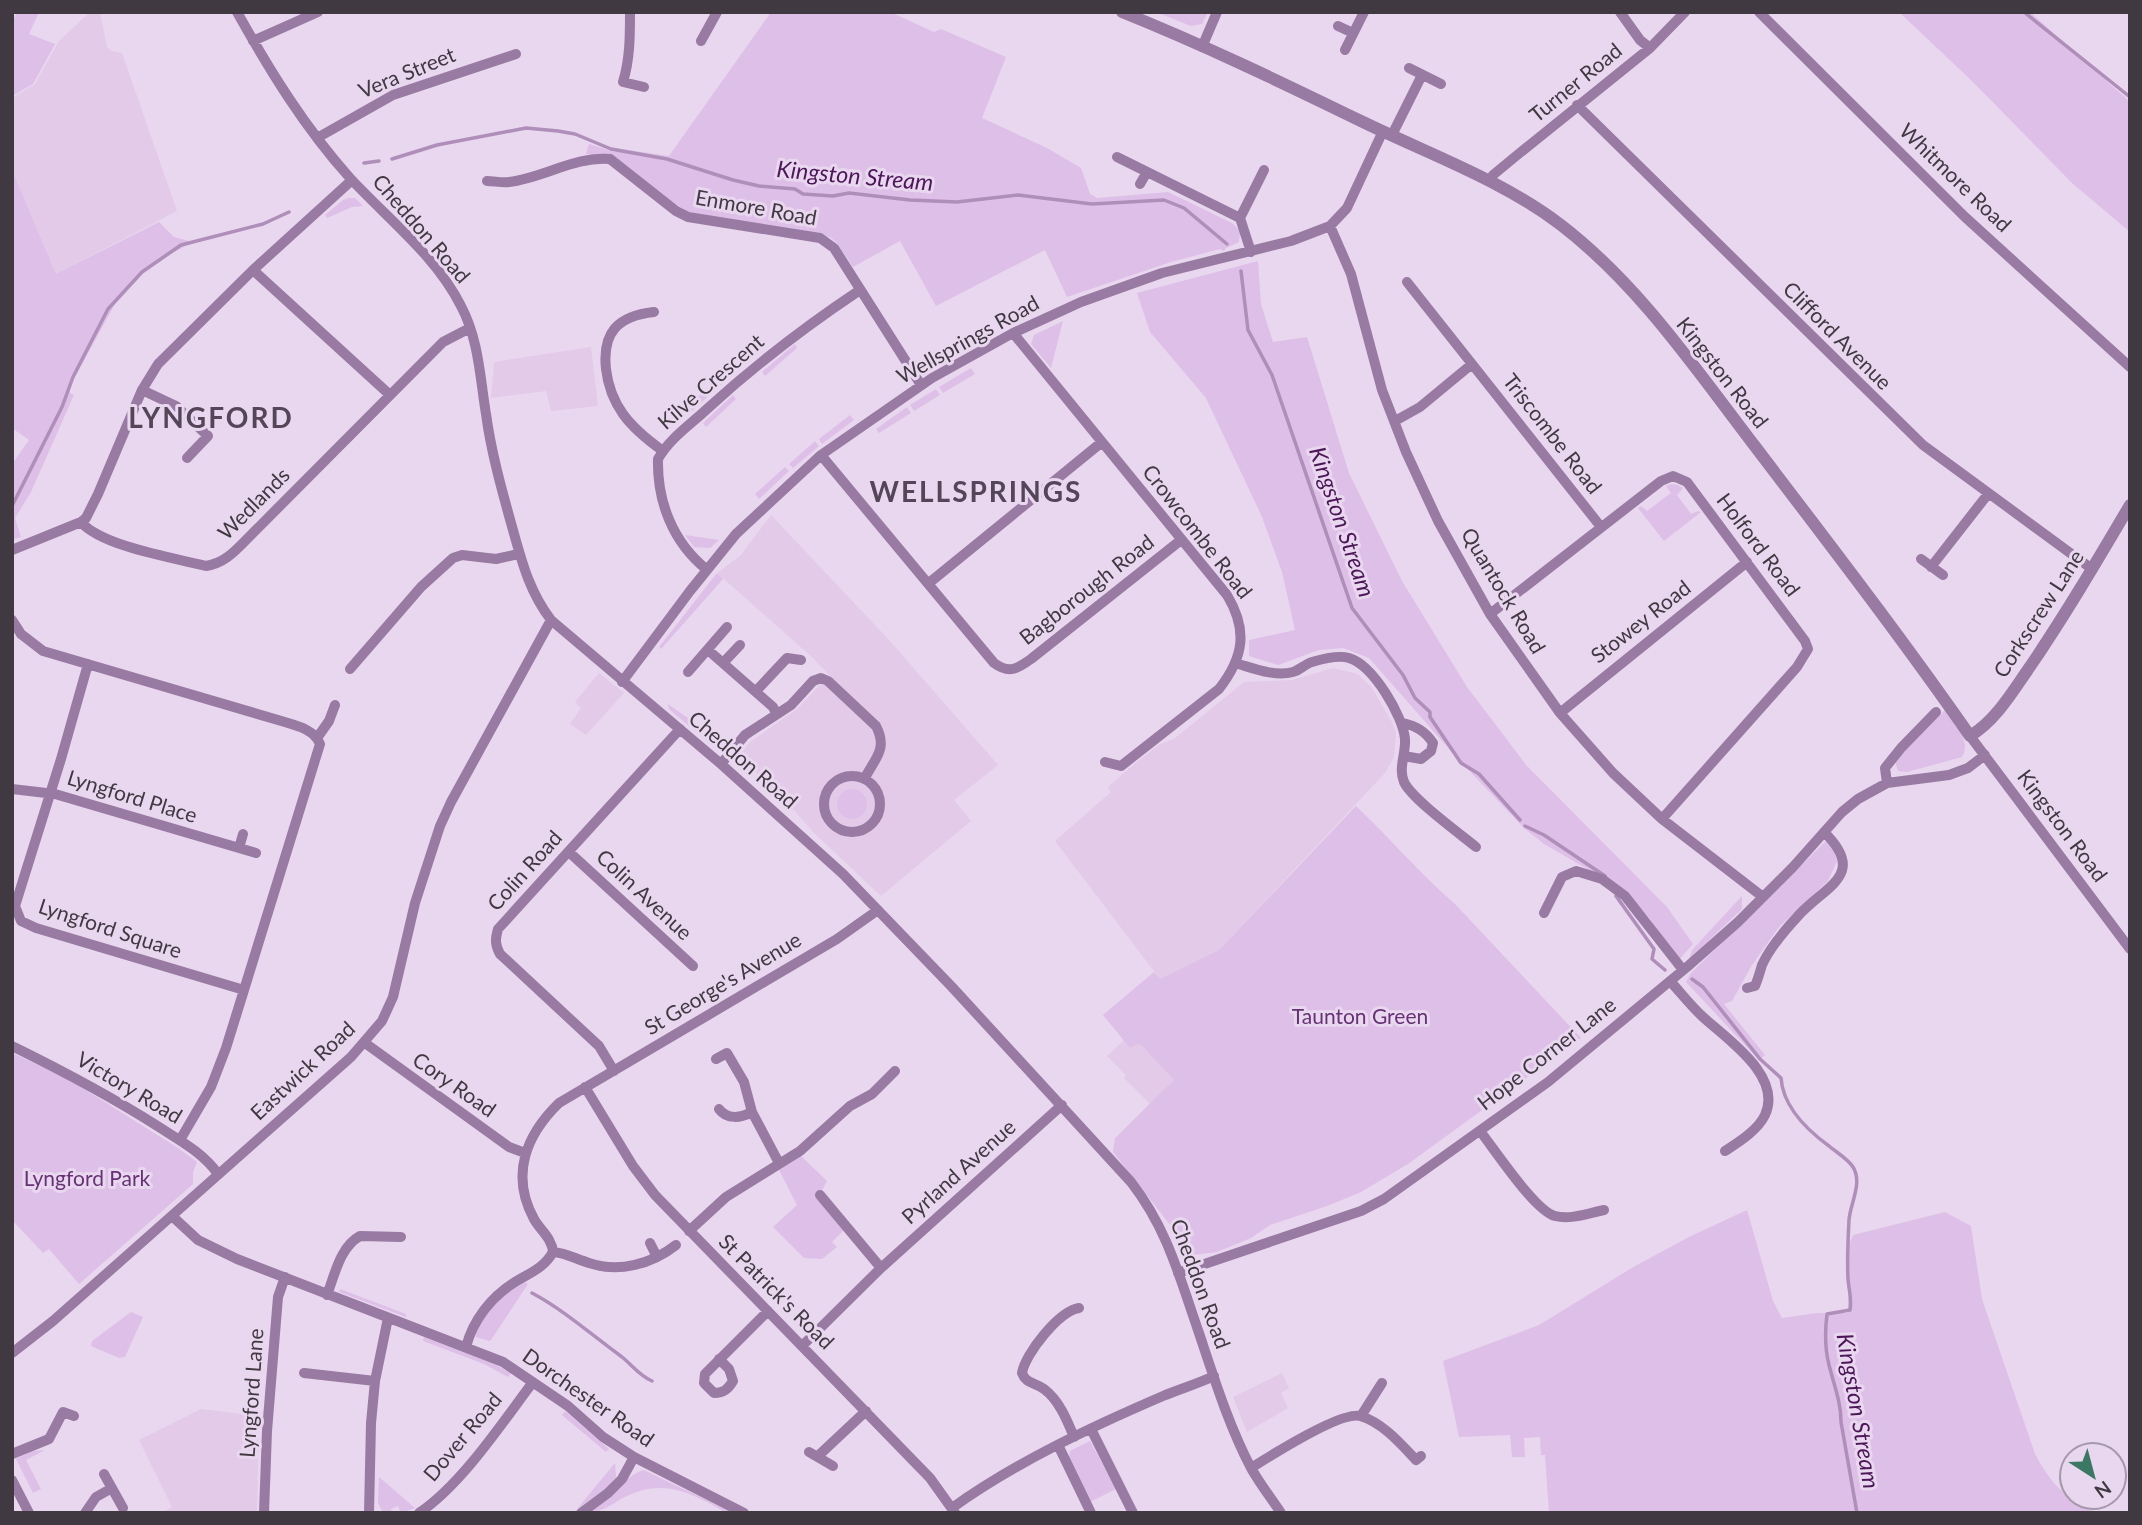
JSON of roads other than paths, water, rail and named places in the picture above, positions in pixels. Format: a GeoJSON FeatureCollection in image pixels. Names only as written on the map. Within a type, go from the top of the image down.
{"type":"FeatureCollection","features":[{"type":"Feature","properties":{"kind":"street","name":"Cheddon Road"},"geometry":{"type":"LineString","coordinates":[[237,12],[317,138],[352,180],[449,284],[470,328],[479,358],[489,436],[518,554],[532,591],[551,620],[721,764],[878,909],[1062,1105],[1145,1200],[1167,1239],[1214,1376],[1251,1468],[1281,1513]]}},
{"type":"Feature","properties":{"kind":"street"},"geometry":{"type":"LineString","coordinates":[[253,41],[318,12]]}},
{"type":"Feature","properties":{"kind":"street"},"geometry":{"type":"LineString","coordinates":[[623,82],[627,69],[630,12]]}},
{"type":"Feature","properties":{"kind":"street"},"geometry":{"type":"LineString","coordinates":[[701,41],[717,12]]}},
{"type":"Feature","properties":{"kind":"street","name":"Kingston Road"},"geometry":{"type":"LineString","coordinates":[[1122,12],[1275,78],[1490,182],[1563,226],[1630,287],[1841,559],[2130,948]]}},
{"type":"Feature","properties":{"kind":"street"},"geometry":{"type":"LineString","coordinates":[[1202,47],[1217,12]]}},
{"type":"Feature","properties":{"kind":"street"},"geometry":{"type":"LineString","coordinates":[[1345,50],[1364,12]]}},
{"type":"Feature","properties":{"kind":"street"},"geometry":{"type":"LineString","coordinates":[[1620,12],[1640,40],[1650,48]]}},
{"type":"Feature","properties":{"kind":"street","name":"Turner Road"},"geometry":{"type":"LineString","coordinates":[[1490,182],[1493,176],[1577,105],[1650,48],[1685,12]]}},
{"type":"Feature","properties":{"kind":"street","name":"Whitmore Road"},"geometry":{"type":"LineString","coordinates":[[1759,12],[1965,217],[2130,367]]}},
{"type":"Feature","properties":{"kind":"street"},"geometry":{"type":"LineString","coordinates":[[696,22],[708,28]]}},
{"type":"Feature","properties":{"kind":"street"},"geometry":{"type":"LineString","coordinates":[[1338,26],[1353,33]]}},
{"type":"Feature","properties":{"kind":"street","name":"Vera Street"},"geometry":{"type":"LineString","coordinates":[[317,138],[393,95],[516,54]]}},
{"type":"Feature","properties":{"kind":"street"},"geometry":{"type":"LineString","coordinates":[[1409,68],[1441,84]]}},
{"type":"Feature","properties":{"kind":"street"},"geometry":{"type":"LineString","coordinates":[[1331,226],[1347,208],[1422,75]]}},
{"type":"Feature","properties":{"kind":"street"},"geometry":{"type":"LineString","coordinates":[[610,81],[644,87]]}},
{"type":"Feature","properties":{"kind":"street","name":"Clifford Avenue"},"geometry":{"type":"LineString","coordinates":[[1577,105],[1879,405],[1923,445],[2092,569]]}},
{"type":"Feature","properties":{"kind":"street"},"geometry":{"type":"LineString","coordinates":[[1117,157],[1240,218]]}},
{"type":"Feature","properties":{"kind":"street","name":"Enmore Road"},"geometry":{"type":"LineString","coordinates":[[487,181],[508,182],[599,158],[610,159],[676,211],[688,217],[820,238],[828,242],[921,385]]}},
{"type":"Feature","properties":{"kind":"street"},"geometry":{"type":"LineString","coordinates":[[1251,252],[1240,218],[1264,170]]}},
{"type":"Feature","properties":{"kind":"street"},"geometry":{"type":"LineString","coordinates":[[1140,184],[1147,172]]}},
{"type":"Feature","properties":{"kind":"street"},"geometry":{"type":"LineString","coordinates":[[12,561],[12,552],[86,518],[142,390],[158,364],[253,270],[352,180]]}},
{"type":"Feature","properties":{"kind":"street","name":"Wellsprings Road"},"geometry":{"type":"LineString","coordinates":[[622,682],[706,569],[736,534],[821,455],[921,385],[1013,333],[1081,302],[1162,273],[1251,252],[1312,235],[1331,226]]}},
{"type":"Feature","properties":{"kind":"street","name":"Quantock Road"},"geometry":{"type":"LineString","coordinates":[[1331,226],[1351,274],[1382,390],[1438,521],[1490,614],[1560,713],[1613,773],[1662,819],[1763,897]]}},
{"type":"Feature","properties":{"kind":"street"},"geometry":{"type":"LineString","coordinates":[[253,270],[390,395]]}},
{"type":"Feature","properties":{"kind":"street","name":"Triscombe Road"},"geometry":{"type":"LineString","coordinates":[[1407,282],[1601,527]]}},
{"type":"Feature","properties":{"kind":"street","name":"Kilve Crescent"},"geometry":{"type":"LineString","coordinates":[[706,569],[691,556],[670,524],[664,505],[658,459],[663,451],[743,377],[829,310],[860,290]]}},
{"type":"Feature","properties":{"kind":"street"},"geometry":{"type":"LineString","coordinates":[[637,299],[640,313]]}},
{"type":"Feature","properties":{"kind":"street"},"geometry":{"type":"LineString","coordinates":[[654,312],[640,313],[621,322],[611,332],[605,345],[608,386],[624,415],[663,451]]}},
{"type":"Feature","properties":{"kind":"street","name":"Wedlands"},"geometry":{"type":"LineString","coordinates":[[81,522],[96,535],[111,541],[206,566],[217,564],[227,559],[443,342],[470,328]]}},
{"type":"Feature","properties":{"kind":"street","name":"Crowcombe Road"},"geometry":{"type":"LineString","coordinates":[[1013,333],[1227,595],[1239,618],[1242,636],[1235,663],[1219,689],[1121,766],[1105,762]]}},
{"type":"Feature","properties":{"kind":"street"},"geometry":{"type":"LineString","coordinates":[[1395,421],[1420,407],[1472,364]]}},
{"type":"Feature","properties":{"kind":"street"},"geometry":{"type":"LineString","coordinates":[[142,390],[176,406],[208,436]]}},
{"type":"Feature","properties":{"kind":"street"},"geometry":{"type":"LineString","coordinates":[[187,458],[216,426]]}},
{"type":"Feature","properties":{"kind":"street"},"geometry":{"type":"LineString","coordinates":[[929,583],[1102,442]]}},
{"type":"Feature","properties":{"kind":"street","name":"Bagborough Road"},"geometry":{"type":"LineString","coordinates":[[821,455],[994,663],[1001,668],[1016,670],[1181,540]]}},
{"type":"Feature","properties":{"kind":"street","name":"Holford Road"},"geometry":{"type":"LineString","coordinates":[[1490,614],[1661,481],[1673,476],[1687,482],[1805,641],[1808,649],[1797,667],[1662,819]]}},
{"type":"Feature","properties":{"kind":"street"},"geometry":{"type":"LineString","coordinates":[[1931,567],[1988,494]]}},
{"type":"Feature","properties":{"kind":"street","name":"Corkscrew Lane"},"geometry":{"type":"LineString","coordinates":[[1970,736],[1990,720],[2007,700],[2130,505]]}},
{"type":"Feature","properties":{"kind":"street"},"geometry":{"type":"LineString","coordinates":[[350,669],[421,587],[453,558],[462,555],[496,559],[518,554]]}},
{"type":"Feature","properties":{"kind":"street"},"geometry":{"type":"LineString","coordinates":[[1921,559],[1943,575]]}},
{"type":"Feature","properties":{"kind":"street","name":"Stowey Road"},"geometry":{"type":"LineString","coordinates":[[1560,713],[1747,562]]}},
{"type":"Feature","properties":{"kind":"street"},"geometry":{"type":"LineString","coordinates":[[12,620],[21,634],[43,652],[278,720],[304,729],[317,738],[320,744],[226,1048],[211,1087],[180,1140]]}},
{"type":"Feature","properties":{"kind":"street","name":"Eastwick Road"},"geometry":{"type":"LineString","coordinates":[[12,1353],[46,1328],[365,1043],[382,1021],[393,997],[412,913],[440,826],[471,763],[551,620]]}},
{"type":"Feature","properties":{"kind":"street"},"geometry":{"type":"LineString","coordinates":[[688,672],[727,627]]}},
{"type":"Feature","properties":{"kind":"street"},"geometry":{"type":"LineString","coordinates":[[723,663],[740,645]]}},
{"type":"Feature","properties":{"kind":"street"},"geometry":{"type":"LineString","coordinates":[[708,650],[776,713]]}},
{"type":"Feature","properties":{"kind":"street"},"geometry":{"type":"LineString","coordinates":[[1235,663],[1263,672],[1292,672],[1312,662],[1335,657],[1350,658],[1374,676],[1403,723],[1404,756],[1401,768],[1405,784],[1425,805],[1476,846]]}},
{"type":"Feature","properties":{"kind":"street"},"geometry":{"type":"LineString","coordinates":[[755,691],[787,658],[801,660]]}},
{"type":"Feature","properties":{"kind":"street","name":"Lyngford Square"},"geometry":{"type":"LineString","coordinates":[[88,664],[15,906],[22,921],[114,953],[244,990]]}},
{"type":"Feature","properties":{"kind":"street"},"geometry":{"type":"LineString","coordinates":[[721,764],[746,735],[791,705],[817,678],[828,681],[876,726],[880,735],[880,753],[865,778]]}},
{"type":"Feature","properties":{"kind":"street"},"geometry":{"type":"LineString","coordinates":[[317,738],[329,721],[335,705]]}},
{"type":"Feature","properties":{"kind":"street"},"geometry":{"type":"LineString","coordinates":[[1886,783],[1885,768],[1936,712]]}},
{"type":"Feature","properties":{"kind":"street"},"geometry":{"type":"LineString","coordinates":[[1403,723],[1420,729],[1433,743],[1431,751],[1421,759],[1404,756]]}},
{"type":"Feature","properties":{"kind":"street","name":"Colin Road"},"geometry":{"type":"LineString","coordinates":[[614,1071],[599,1046],[500,954],[496,946],[498,929],[680,729]]}},
{"type":"Feature","properties":{"kind":"street","name":"Hope Corner Lane"},"geometry":{"type":"LineString","coordinates":[[1178,1273],[1361,1211],[1384,1199],[1548,1082],[1670,981],[1763,897],[1858,799],[1886,783],[1949,775],[1968,768],[1985,755]]}},
{"type":"Feature","properties":{"kind":"street"},"geometry":{"type":"LineString","coordinates":[[847,776],[865,778],[873,784],[881,802],[876,820],[860,831],[840,830],[827,818],[824,800],[826,792],[831,784],[847,776]]}},
{"type":"Feature","properties":{"kind":"street","name":"Lyngford Place"},"geometry":{"type":"LineString","coordinates":[[12,789],[51,793],[256,853]]}},
{"type":"Feature","properties":{"kind":"street"},"geometry":{"type":"LineString","coordinates":[[1755,988],[1763,964],[1786,930],[1800,913],[1838,880],[1843,860],[1838,847],[1824,832]]}},
{"type":"Feature","properties":{"kind":"street"},"geometry":{"type":"LineString","coordinates":[[239,848],[243,834]]}},
{"type":"Feature","properties":{"kind":"street","name":"Colin Avenue"},"geometry":{"type":"LineString","coordinates":[[569,852],[693,966]]}},
{"type":"Feature","properties":{"kind":"street"},"geometry":{"type":"LineString","coordinates":[[1544,913],[1562,877],[1576,871],[1602,879],[1625,896],[1683,970]]}},
{"type":"Feature","properties":{"kind":"street","name":"St George's Avenue"},"geometry":{"type":"LineString","coordinates":[[524,1153],[531,1136],[546,1115],[559,1103],[837,939],[878,909]]}},
{"type":"Feature","properties":{"kind":"street"},"geometry":{"type":"LineString","coordinates":[[1670,981],[1703,1017],[1722,1031],[1749,1059],[1765,1080],[1768,1098],[1764,1118],[1742,1147],[1725,1151]]}},
{"type":"Feature","properties":{"kind":"street","name":"Cory Road"},"geometry":{"type":"LineString","coordinates":[[365,1043],[509,1147],[524,1153]]}},
{"type":"Feature","properties":{"kind":"street","name":"Victory Road"},"geometry":{"type":"LineString","coordinates":[[12,1046],[98,1089],[203,1156],[218,1174]]}},
{"type":"Feature","properties":{"kind":"street"},"geometry":{"type":"LineString","coordinates":[[716,1059],[727,1053],[744,1082],[752,1112],[779,1163]]}},
{"type":"Feature","properties":{"kind":"street"},"geometry":{"type":"LineString","coordinates":[[689,1231],[726,1196],[800,1151],[844,1112],[872,1094],[895,1071]]}},
{"type":"Feature","properties":{"kind":"street"},"geometry":{"type":"LineString","coordinates":[[886,1081],[895,1092]]}},
{"type":"Feature","properties":{"kind":"street","name":"St Patrick's Road"},"geometry":{"type":"LineString","coordinates":[[584,1087],[633,1166],[655,1195],[866,1410],[930,1478],[953,1510]]}},
{"type":"Feature","properties":{"kind":"street","name":"Pyrland Avenue"},"geometry":{"type":"LineString","coordinates":[[802,1346],[881,1268],[1062,1105]]}},
{"type":"Feature","properties":{"kind":"street"},"geometry":{"type":"LineString","coordinates":[[719,1109],[724,1115],[731,1117],[752,1112]]}},
{"type":"Feature","properties":{"kind":"street"},"geometry":{"type":"LineString","coordinates":[[1480,1131],[1534,1201],[1549,1213],[1570,1217],[1604,1209]]}},
{"type":"Feature","properties":{"kind":"street"},"geometry":{"type":"LineString","coordinates":[[466,1347],[476,1321],[493,1299],[540,1268],[552,1252],[550,1240],[540,1229],[526,1198],[524,1153]]}},
{"type":"Feature","properties":{"kind":"street"},"geometry":{"type":"LineString","coordinates":[[820,1195],[881,1268]]}},
{"type":"Feature","properties":{"kind":"street","name":"Dorchester Road"},"geometry":{"type":"LineString","coordinates":[[172,1216],[198,1240],[237,1259],[503,1362],[568,1406],[603,1437],[634,1457],[744,1513]]}},
{"type":"Feature","properties":{"kind":"street"},"geometry":{"type":"LineString","coordinates":[[327,1294],[340,1259],[356,1238],[401,1237]]}},
{"type":"Feature","properties":{"kind":"street"},"geometry":{"type":"LineString","coordinates":[[650,1243],[657,1257]]}},
{"type":"Feature","properties":{"kind":"street"},"geometry":{"type":"LineString","coordinates":[[552,1252],[561,1252],[590,1264],[618,1267],[642,1264],[676,1245]]}},
{"type":"Feature","properties":{"kind":"street","name":"Lyngford Lane"},"geometry":{"type":"LineString","coordinates":[[264,1513],[267,1431],[278,1297],[285,1277]]}},
{"type":"Feature","properties":{"kind":"street"},"geometry":{"type":"LineString","coordinates":[[1074,1437],[1056,1402],[1044,1389],[1026,1381],[1022,1373],[1026,1357],[1062,1315],[1079,1308]]}},
{"type":"Feature","properties":{"kind":"street"},"geometry":{"type":"LineString","coordinates":[[719,1359],[768,1311]]}},
{"type":"Feature","properties":{"kind":"street"},"geometry":{"type":"LineString","coordinates":[[369,1513],[375,1381],[388,1318]]}},
{"type":"Feature","properties":{"kind":"street"},"geometry":{"type":"LineString","coordinates":[[304,1373],[375,1381]]}},
{"type":"Feature","properties":{"kind":"street"},"geometry":{"type":"LineString","coordinates":[[953,1510],[1004,1475],[1058,1445],[1214,1376]]}},
{"type":"Feature","properties":{"kind":"street","name":"Dover Road"},"geometry":{"type":"LineString","coordinates":[[419,1513],[439,1496],[489,1441],[533,1382]]}},
{"type":"Feature","properties":{"kind":"street"},"geometry":{"type":"LineString","coordinates":[[1361,1416],[1382,1383]]}},
{"type":"Feature","properties":{"kind":"street"},"geometry":{"type":"LineString","coordinates":[[832,1466],[814,1454],[866,1410]]}},
{"type":"Feature","properties":{"kind":"street"},"geometry":{"type":"LineString","coordinates":[[12,1454],[49,1439],[63,1412],[74,1416]]}},
{"type":"Feature","properties":{"kind":"street"},"geometry":{"type":"LineString","coordinates":[[1251,1468],[1322,1427],[1343,1418],[1361,1416],[1385,1430],[1416,1460]]}},
{"type":"Feature","properties":{"kind":"street"},"geometry":{"type":"LineString","coordinates":[[1091,1429],[1133,1513]]}},
{"type":"Feature","properties":{"kind":"street"},"geometry":{"type":"LineString","coordinates":[[1058,1445],[1091,1513]]}},
{"type":"Feature","properties":{"kind":"street"},"geometry":{"type":"LineString","coordinates":[[581,1513],[622,1479],[634,1457]]}},
{"type":"Feature","properties":{"kind":"street"},"geometry":{"type":"LineString","coordinates":[[104,1474],[123,1508]]}},
{"type":"Feature","properties":{"kind":"street"},"geometry":{"type":"LineString","coordinates":[[12,1480],[29,1513]]}},
{"type":"Feature","properties":{"kind":"street"},"geometry":{"type":"LineString","coordinates":[[85,1513],[96,1497],[112,1488]]}},
{"type":"Feature","properties":{"kind":"waterway"},"geometry":{"type":"LineString","coordinates":[[2024,12],[2130,97]]}},
{"type":"Feature","properties":{"kind":"waterway","name":"Kingston Stream"},"geometry":{"type":"LineString","coordinates":[[392,159],[437,145],[526,128],[558,131],[575,134],[611,149],[667,159],[733,180],[759,186],[795,189],[803,194],[833,196],[849,193],[957,202],[1018,195],[1092,204],[1164,200],[1184,208],[1227,244]]}},
{"type":"Feature","properties":{"kind":"waterway","name":"Kingston Stream"},"geometry":{"type":"LineString","coordinates":[[364,163],[379,161]]}},
{"type":"Feature","properties":{"kind":"waterway","name":"Kingston Stream"},"geometry":{"type":"LineString","coordinates":[[12,506],[108,309],[142,272],[181,245],[263,224],[289,212]]}},
{"type":"Feature","properties":{"kind":"waterway","name":"Kingston Stream"},"geometry":{"type":"LineString","coordinates":[[1241,271],[1248,330],[1272,375],[1352,608],[1403,675],[1415,698],[1430,712],[1430,717],[1461,763],[1479,774],[1520,820]]}},
{"type":"Feature","properties":{"kind":"waterway","name":"Kingston Stream"},"geometry":{"type":"LineString","coordinates":[[1525,826],[1544,835],[1605,876]]}},
{"type":"Feature","properties":{"kind":"waterway","name":"Kingston Stream"},"geometry":{"type":"LineString","coordinates":[[1616,896],[1654,949],[1652,959],[1665,970]]}},
{"type":"Feature","properties":{"kind":"waterway","name":"Kingston Stream"},"geometry":{"type":"LineString","coordinates":[[1692,979],[1703,987],[1760,1059],[1781,1078],[1791,1108],[1812,1133],[1848,1161],[1856,1173],[1848,1235],[1850,1310],[1827,1314],[1826,1346],[1839,1400],[1857,1513]]}},
{"type":"Feature","properties":{"kind":"waterway"},"geometry":{"type":"LineString","coordinates":[[532,1293],[567,1315],[652,1381]]}},
{"type":"Feature","properties":{"kind":"district","name":"LYNGFORD"},"geometry":{"type":"Point","coordinates":[211,418]}},
{"type":"Feature","properties":{"kind":"district","name":"WELLSPRINGS"},"geometry":{"type":"Point","coordinates":[976,492]}},
{"type":"Feature","properties":{"kind":"park label","name":"Taunton Green"},"geometry":{"type":"Point","coordinates":[1360,1017]}},
{"type":"Feature","properties":{"kind":"park label","name":"Lyngford Park"},"geometry":{"type":"Point","coordinates":[87,1179]}}]}
